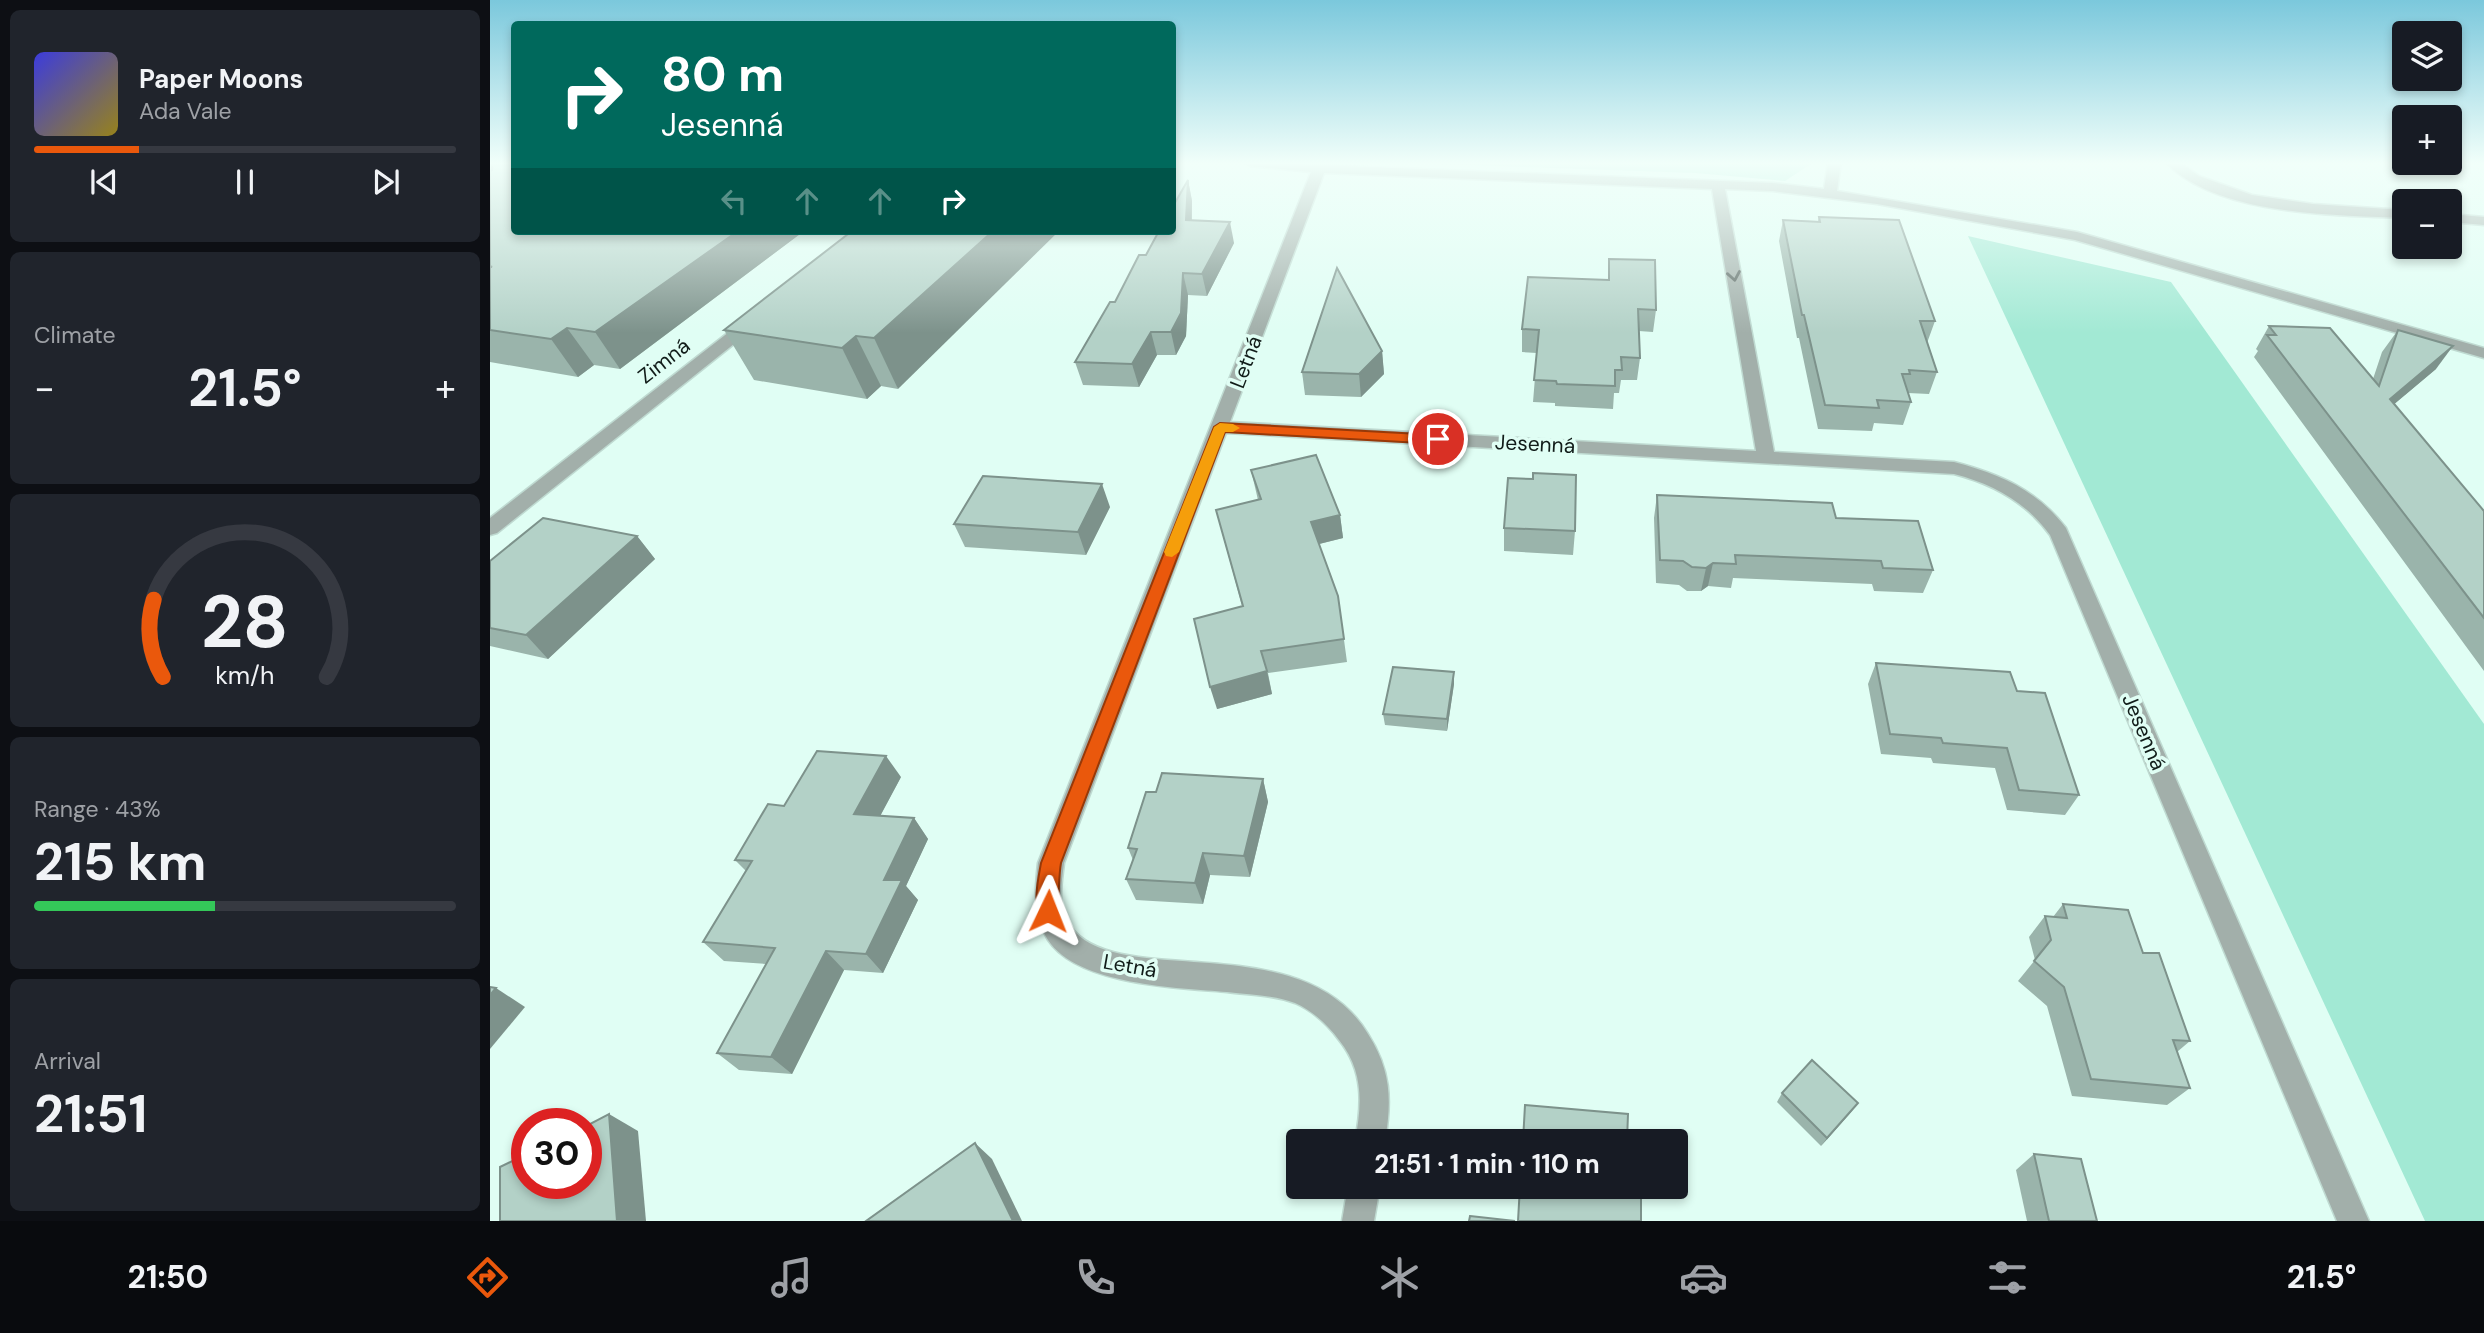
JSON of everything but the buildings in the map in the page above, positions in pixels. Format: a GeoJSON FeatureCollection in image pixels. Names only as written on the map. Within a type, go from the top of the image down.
{"type":"FeatureCollection","features":[{"type":"Feature","properties":{"kind":"street","name":"Letná"},"geometry":{"type":"LineString","coordinates":[[1300,219],[1051,863],[1047,885],[1048,911],[1058,934],[1066,943],[1075,951],[1097,961],[1119,967],[1269,984],[1296,990],[1319,1002],[1340,1018],[1358,1042],[1371,1071],[1376,1104],[1372,1129]]}},
{"type":"Feature","properties":{"kind":"street"},"geometry":{"type":"LineString","coordinates":[[1724,219],[1766,457]]}},
{"type":"Feature","properties":{"kind":"street"},"geometry":{"type":"LineString","coordinates":[[1979,219],[2077,236],[2484,353]]}},
{"type":"Feature","properties":{"kind":"street"},"geometry":{"type":"LineString","coordinates":[[2462,219],[2484,221]]}},
{"type":"Feature","properties":{"kind":"street","name":"Zimná"},"geometry":{"type":"LineString","coordinates":[[490,528],[769,308]]}},
{"type":"Feature","properties":{"kind":"street","name":"Jesenná"},"geometry":{"type":"LineString","coordinates":[[1220,427],[1954,468],[2015,489],[2048,517],[2064,545],[2353,1221]]}},
{"type":"Feature","properties":{"kind":"street"},"geometry":{"type":"LineString","coordinates":[[1358,1221],[1362,1199]]}},
{"type":"Feature","properties":{"kind":"green space"},"geometry":{"type":"Polygon","coordinates":[[[1968,236],[2171,282],[2484,724],[2484,1221],[2425,1221],[1968,236]]]}},
{"type":"Feature","properties":{"kind":"slow traffic"},"geometry":{"type":"LineString","coordinates":[[1172,552],[1220,427],[1233,428]]}},
{"type":"Feature","properties":{"kind":"route"},"geometry":{"type":"LineString","coordinates":[[1048,911],[1047,885],[1051,863],[1220,427],[1438,439]]}}]}
